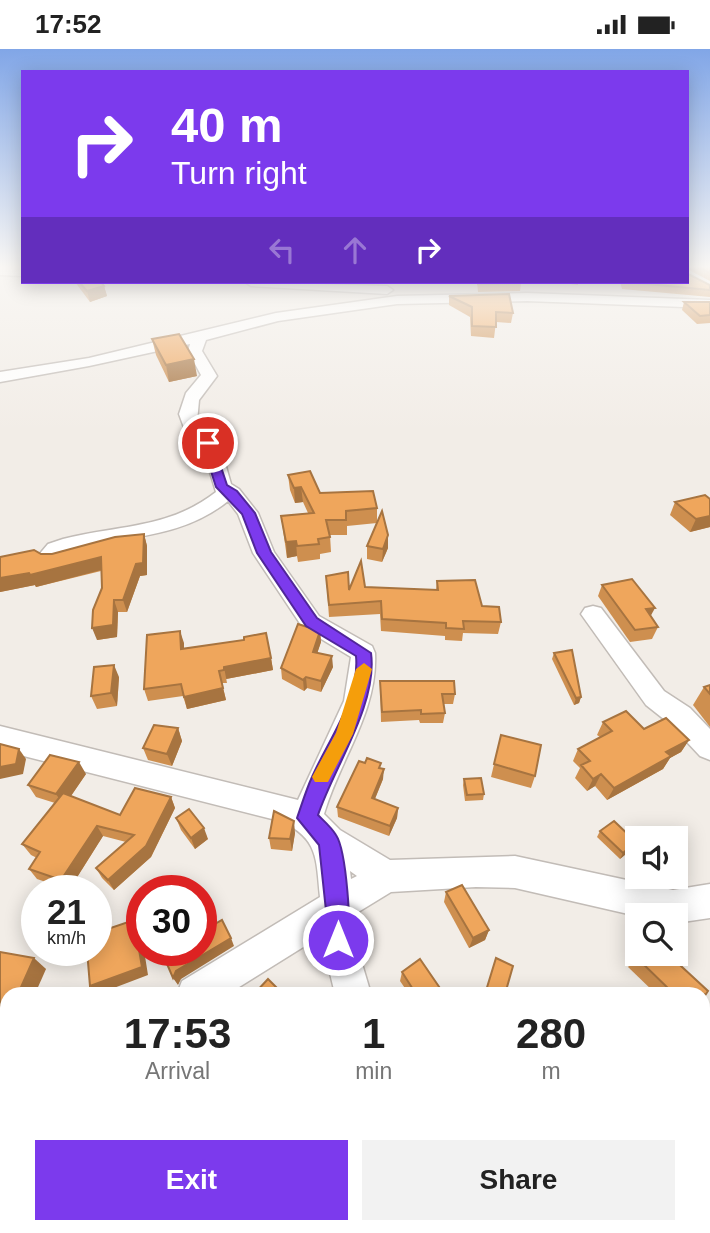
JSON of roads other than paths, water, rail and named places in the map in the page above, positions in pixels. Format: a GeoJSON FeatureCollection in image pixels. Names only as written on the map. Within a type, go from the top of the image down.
{"type":"FeatureCollection","features":[{"type":"Feature","properties":{"kind":"street"},"geometry":{"type":"LineString","coordinates":[[0,377],[89,362],[260,321]]}},
{"type":"Feature","properties":{"kind":"street"},"geometry":{"type":"LineString","coordinates":[[200,337],[195,351],[209,376],[195,387],[191,395],[189,422],[193,431],[212,448],[222,487],[229,491],[248,513],[264,553],[311,622],[363,653],[365,665],[360,688],[344,734],[321,779],[318,829],[338,904],[338,940],[351,987]]}},
{"type":"Feature","properties":{"kind":"street"},"geometry":{"type":"LineString","coordinates":[[48,557],[56,549],[70,544],[182,522],[204,511],[229,491]]}},
{"type":"Feature","properties":{"kind":"street"},"geometry":{"type":"LineString","coordinates":[[593,614],[655,698],[680,716],[710,748]]}},
{"type":"Feature","properties":{"kind":"street"},"geometry":{"type":"LineString","coordinates":[[0,738],[283,808],[386,876]]}},
{"type":"Feature","properties":{"kind":"street"},"geometry":{"type":"LineString","coordinates":[[206,987],[386,876],[515,872],[673,907],[710,901]]}}]}
